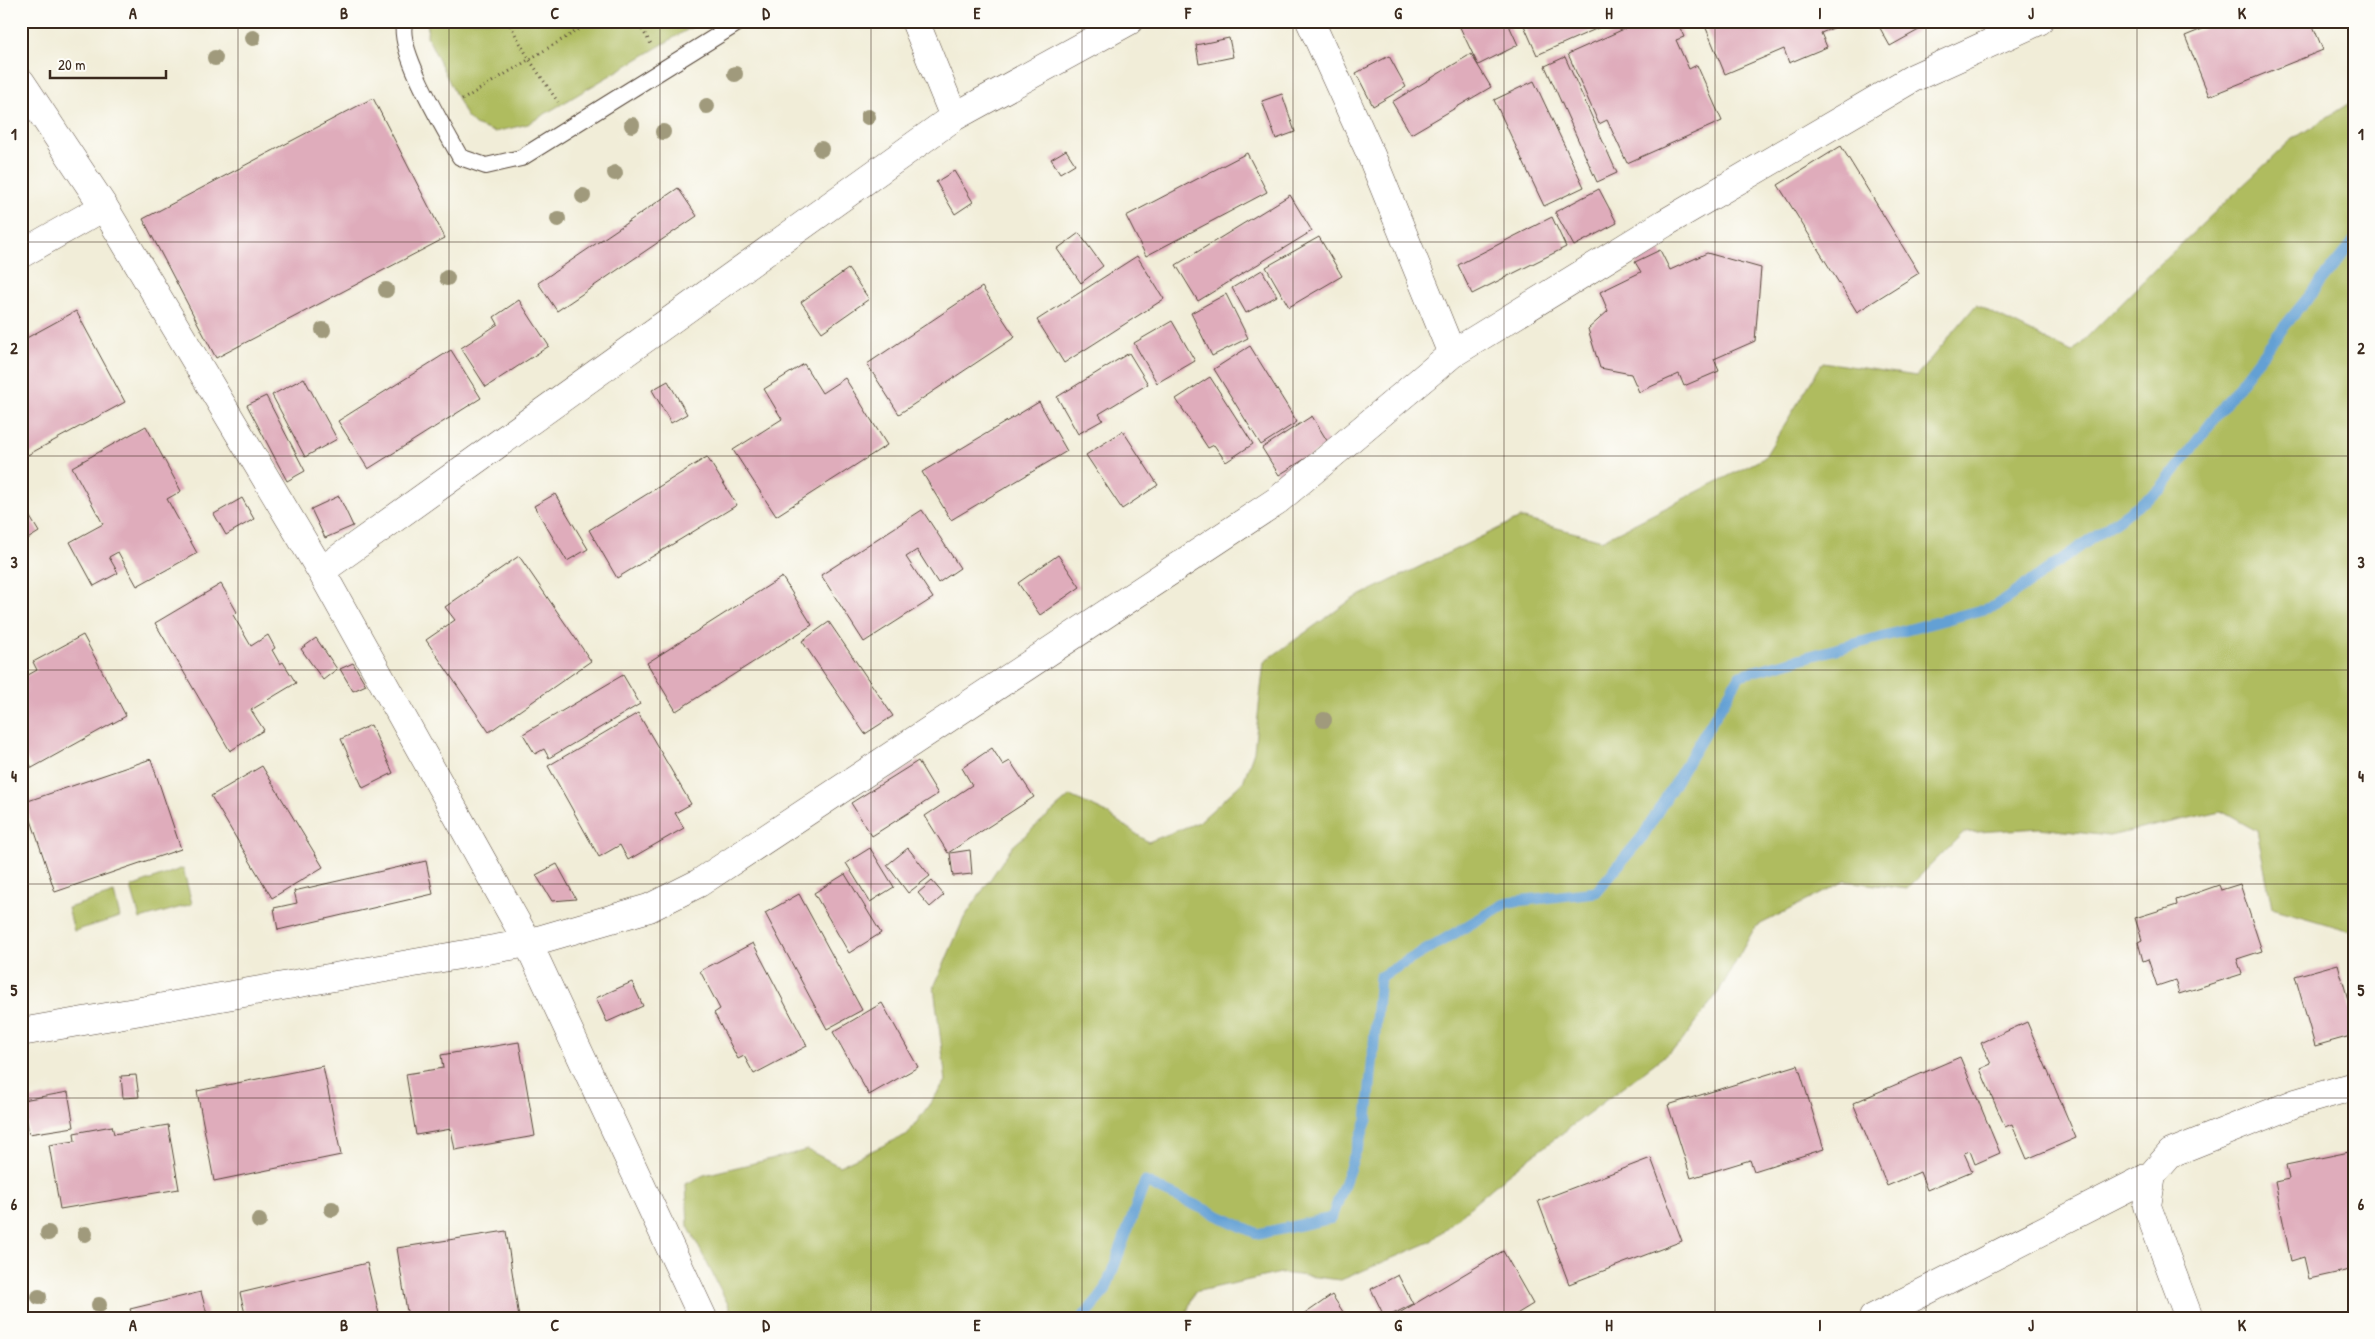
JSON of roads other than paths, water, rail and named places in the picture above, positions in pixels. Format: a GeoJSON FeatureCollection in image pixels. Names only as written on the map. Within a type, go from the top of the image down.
{"type":"FeatureCollection","features":[{"type":"Feature","properties":{"kind":"street"},"geometry":{"type":"LineString","coordinates":[[915,21],[954,118]]}},
{"type":"Feature","properties":{"kind":"street"},"geometry":{"type":"LineString","coordinates":[[322,570],[954,118],[1129,21]]}},
{"type":"Feature","properties":{"kind":"street"},"geometry":{"type":"LineString","coordinates":[[1310,21],[1371,155],[1452,354]]}},
{"type":"Feature","properties":{"kind":"street"},"geometry":{"type":"LineString","coordinates":[[21,1032],[528,943],[649,908],[699,883],[1278,500],[1452,354],[1665,223],[1913,78],[2039,21]]}},
{"type":"Feature","properties":{"kind":"street"},"geometry":{"type":"LineString","coordinates":[[21,82],[104,207],[322,570],[528,943],[703,1318]]}},
{"type":"Feature","properties":{"kind":"street"},"geometry":{"type":"LineString","coordinates":[[21,254],[104,207]]}},
{"type":"Feature","properties":{"kind":"street"},"geometry":{"type":"LineString","coordinates":[[1873,1318],[2152,1175],[2171,1153],[2296,1104],[2354,1086]]}},
{"type":"Feature","properties":{"kind":"street"},"geometry":{"type":"LineString","coordinates":[[2152,1175],[2147,1206],[2189,1318]]}},
{"type":"Feature","properties":{"kind":"lane"},"geometry":{"type":"LineString","coordinates":[[404,21],[402,27],[406,54],[460,157],[486,166],[521,158],[740,21]]}},
{"type":"Feature","properties":{"kind":"waterway"},"geometry":{"type":"LineString","coordinates":[[1082,1318],[1105,1291],[1145,1182],[1258,1234],[1332,1218],[1367,1120],[1380,977],[1508,902],[1596,892],[1643,836],[1740,675],[1996,606],[2160,490],[2275,338],[2354,241]]}}]}
